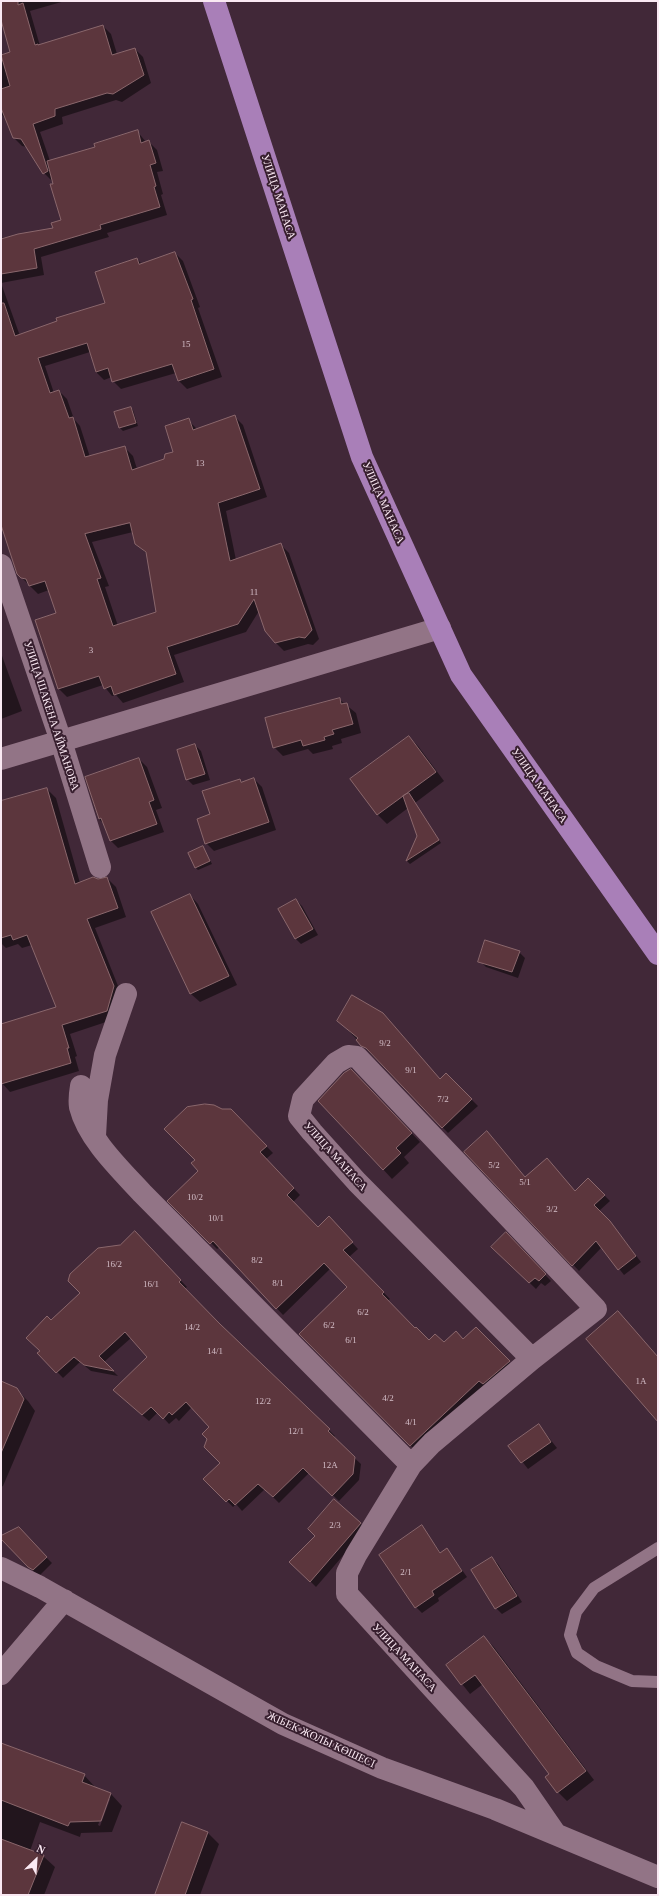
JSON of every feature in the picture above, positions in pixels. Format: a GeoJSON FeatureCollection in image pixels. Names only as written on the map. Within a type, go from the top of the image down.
{"type":"FeatureCollection","features":[{"type":"Feature","properties":{"kind":"highway","name":"УЛИЦА МАНАСА"},"geometry":{"type":"LineString","coordinates":[[214,1],[362,457],[461,675],[658,954]]}},
{"type":"Feature","properties":{"kind":"street","name":"УЛИЦА ШАКЕНА АЙМАНОВА"},"geometry":{"type":"LineString","coordinates":[[1,565],[61,741],[100,868]]}},
{"type":"Feature","properties":{"kind":"street"},"geometry":{"type":"LineString","coordinates":[[1,759],[440,628]]}},
{"type":"Feature","properties":{"kind":"street"},"geometry":{"type":"LineString","coordinates":[[95,1136],[98,1100],[105,1055],[126,994]]}},
{"type":"Feature","properties":{"kind":"street","name":"УЛИЦА МАНАСА"},"geometry":{"type":"LineString","coordinates":[[532,1359],[356,1182],[312,1132],[300,1116],[303,1099],[336,1063],[348,1056],[356,1057],[596,1309],[532,1359],[432,1443],[411,1465],[347,1573],[347,1594],[524,1788],[555,1833]]}},
{"type":"Feature","properties":{"kind":"street"},"geometry":{"type":"LineString","coordinates":[[81,1086],[80,1107],[88,1127],[109,1156],[142,1193],[411,1465]]}},
{"type":"Feature","properties":{"kind":"street","name":"ЖІБЕК ЖОЛЫ КӨШЕСІ"},"geometry":{"type":"LineString","coordinates":[[1,1568],[64,1600],[283,1724],[382,1768],[495,1809],[658,1877]]}},
{"type":"Feature","properties":{"kind":"street"},"geometry":{"type":"LineString","coordinates":[[1,1674],[64,1600]]}},
{"type":"Feature","properties":{"kind":"lane"},"geometry":{"type":"LineString","coordinates":[[658,1548],[594,1588],[576,1612],[570,1635],[577,1653],[596,1666],[632,1680],[658,1682]]}},
{"type":"Feature","properties":{"kind":"building"},"geometry":{"type":"Polygon","coordinates":[[[1,1],[18,1],[18,5],[23,3],[35,45],[103,25],[112,55],[135,48],[144,75],[113,94],[107,93],[55,109],[55,116],[33,124],[48,171],[43,174],[21,139],[13,138],[1,108],[1,89],[10,86],[1,55],[10,52],[1,20],[1,1]]]}},
{"type":"Feature","properties":{"kind":"building"},"geometry":{"type":"Polygon","coordinates":[[[138,130],[141,143],[149,140],[156,163],[150,165],[156,186],[154,187],[160,207],[100,225],[101,229],[34,249],[37,268],[1,274],[1,239],[18,234],[53,228],[51,223],[61,220],[50,184],[53,184],[47,161],[95,147],[94,144],[138,130]]]}},
{"type":"Feature","properties":{"kind":"building"},"geometry":{"type":"Polygon","coordinates":[[[175,252],[193,299],[191,300],[214,369],[178,381],[172,364],[112,382],[108,368],[96,372],[87,343],[38,358],[50,393],[59,390],[69,418],[73,417],[85,457],[125,446],[132,470],[164,459],[165,454],[173,452],[165,426],[189,418],[193,430],[235,415],[260,489],[218,503],[230,561],[281,543],[312,630],[305,638],[299,637],[275,643],[265,631],[254,599],[238,624],[167,647],[176,674],[114,695],[111,686],[104,689],[99,676],[58,689],[35,620],[56,613],[45,581],[29,586],[26,579],[21,578],[17,574],[1,525],[1,303],[4,303],[15,336],[57,321],[56,318],[105,303],[95,272],[137,258],[139,264],[175,252]],[[130,523],[85,534],[101,578],[97,579],[113,626],[156,612],[146,552],[135,544],[130,523]]]}},
{"type":"Feature","properties":{"kind":"building"},"geometry":{"type":"Polygon","coordinates":[[[131,407],[136,423],[119,428],[114,412],[131,407]]]}},
{"type":"Feature","properties":{"kind":"building"},"geometry":{"type":"Polygon","coordinates":[[[340,698],[341,704],[347,703],[353,724],[332,730],[334,734],[324,737],[325,740],[303,746],[301,740],[273,748],[265,718],[340,698]]]}},
{"type":"Feature","properties":{"kind":"building"},"geometry":{"type":"Polygon","coordinates":[[[409,736],[436,772],[377,815],[350,779],[409,736]]]}},
{"type":"Feature","properties":{"kind":"building"},"geometry":{"type":"Polygon","coordinates":[[[195,744],[205,774],[186,780],[177,750],[195,744]]]}},
{"type":"Feature","properties":{"kind":"building"},"geometry":{"type":"Polygon","coordinates":[[[139,758],[154,800],[149,802],[157,824],[110,841],[101,818],[99,819],[85,777],[139,758]]]}},
{"type":"Feature","properties":{"kind":"building"},"geometry":{"type":"Polygon","coordinates":[[[254,778],[269,822],[205,844],[197,819],[210,814],[202,791],[240,779],[241,782],[254,778]]]}},
{"type":"Feature","properties":{"kind":"building"},"geometry":{"type":"Polygon","coordinates":[[[47,788],[75,884],[93,877],[98,879],[107,877],[118,908],[87,919],[114,986],[107,1011],[62,1025],[69,1048],[67,1048],[71,1063],[1,1084],[1,1024],[56,1007],[27,935],[13,940],[11,935],[1,938],[1,801],[47,788]]]}},
{"type":"Feature","properties":{"kind":"building"},"geometry":{"type":"Polygon","coordinates":[[[409,793],[439,840],[406,861],[417,836],[403,796],[409,793]]]}},
{"type":"Feature","properties":{"kind":"building"},"geometry":{"type":"Polygon","coordinates":[[[203,846],[210,861],[195,868],[188,853],[203,846]]]}},
{"type":"Feature","properties":{"kind":"building"},"geometry":{"type":"Polygon","coordinates":[[[190,894],[229,976],[190,994],[151,912],[190,894]]]}},
{"type":"Feature","properties":{"kind":"building"},"geometry":{"type":"Polygon","coordinates":[[[296,899],[313,929],[295,939],[278,909],[296,899]]]}},
{"type":"Feature","properties":{"kind":"building"},"geometry":{"type":"Polygon","coordinates":[[[485,940],[520,951],[512,972],[478,962],[485,940]]]}},
{"type":"Feature","properties":{"kind":"building"},"geometry":{"type":"Polygon","coordinates":[[[352,995],[383,1013],[440,1079],[446,1073],[472,1099],[442,1128],[366,1048],[361,1046],[356,1040],[358,1038],[337,1021],[352,995]]]}},
{"type":"Feature","properties":{"kind":"building"},"geometry":{"type":"Polygon","coordinates":[[[351,1069],[412,1133],[396,1148],[401,1153],[383,1170],[318,1101],[344,1073],[351,1069]]]}},
{"type":"Feature","properties":{"kind":"building"},"geometry":{"type":"Polygon","coordinates":[[[205,1104],[214,1105],[222,1109],[231,1109],[267,1146],[260,1152],[294,1188],[287,1195],[318,1227],[329,1216],[353,1242],[343,1250],[384,1292],[382,1294],[415,1328],[416,1327],[429,1340],[435,1334],[444,1342],[456,1331],[463,1339],[476,1327],[510,1361],[483,1384],[479,1381],[410,1446],[299,1334],[347,1287],[324,1263],[276,1309],[213,1241],[210,1244],[167,1201],[198,1171],[191,1163],[195,1160],[164,1129],[187,1107],[205,1104]]]}},
{"type":"Feature","properties":{"kind":"building"},"geometry":{"type":"Polygon","coordinates":[[[487,1131],[525,1177],[547,1158],[575,1191],[588,1178],[605,1195],[594,1205],[610,1221],[636,1256],[618,1270],[596,1241],[572,1266],[464,1152],[487,1131]]]}},
{"type":"Feature","properties":{"kind":"building"},"geometry":{"type":"Polygon","coordinates":[[[135,1231],[181,1280],[179,1282],[220,1324],[330,1429],[328,1431],[355,1457],[353,1474],[332,1496],[303,1468],[273,1497],[258,1484],[235,1505],[229,1499],[226,1502],[203,1479],[220,1463],[204,1447],[207,1439],[202,1434],[209,1427],[186,1402],[172,1415],[169,1412],[163,1419],[151,1407],[142,1415],[113,1390],[147,1357],[125,1332],[99,1356],[114,1371],[84,1365],[74,1357],[56,1373],[37,1353],[40,1351],[26,1338],[47,1316],[51,1320],[80,1293],[68,1281],[70,1274],[98,1248],[120,1245],[135,1231]]]}},
{"type":"Feature","properties":{"kind":"building"},"geometry":{"type":"Polygon","coordinates":[[[506,1232],[546,1274],[539,1281],[535,1278],[529,1283],[491,1247],[506,1232]]]}},
{"type":"Feature","properties":{"kind":"building"},"geometry":{"type":"Polygon","coordinates":[[[618,1311],[658,1357],[658,1422],[586,1339],[618,1311]]]}},
{"type":"Feature","properties":{"kind":"building"},"geometry":{"type":"Polygon","coordinates":[[[1,1381],[17,1388],[24,1399],[1,1453],[1,1381]]]}},
{"type":"Feature","properties":{"kind":"building"},"geometry":{"type":"Polygon","coordinates":[[[539,1424],[551,1442],[521,1463],[508,1446],[539,1424]]]}},
{"type":"Feature","properties":{"kind":"building"},"geometry":{"type":"Polygon","coordinates":[[[334,1499],[361,1523],[310,1582],[289,1562],[315,1536],[308,1529],[334,1499]]]}},
{"type":"Feature","properties":{"kind":"building"},"geometry":{"type":"Polygon","coordinates":[[[422,1525],[440,1553],[447,1548],[462,1571],[432,1591],[434,1595],[415,1608],[379,1555],[422,1525]]]}},
{"type":"Feature","properties":{"kind":"building"},"geometry":{"type":"Polygon","coordinates":[[[19,1527],[47,1557],[33,1570],[28,1567],[1,1539],[1,1536],[19,1527]]]}},
{"type":"Feature","properties":{"kind":"building"},"geometry":{"type":"Polygon","coordinates":[[[492,1557],[517,1596],[495,1609],[471,1570],[492,1557]]]}},
{"type":"Feature","properties":{"kind":"building"},"geometry":{"type":"Polygon","coordinates":[[[484,1636],[586,1771],[557,1793],[545,1777],[549,1774],[475,1675],[461,1685],[446,1665],[484,1636]]]}},
{"type":"Feature","properties":{"kind":"building"},"geometry":{"type":"Polygon","coordinates":[[[1,1743],[85,1774],[82,1782],[111,1793],[101,1821],[70,1822],[68,1826],[1,1800],[1,1743]]]}},
{"type":"Feature","properties":{"kind":"building"},"geometry":{"type":"Polygon","coordinates":[[[182,1822],[208,1832],[185,1895],[155,1895],[182,1822]]]}},
{"type":"Feature","properties":{"kind":"building"},"geometry":{"type":"Polygon","coordinates":[[[1,1839],[44,1855],[28,1895],[1,1895],[1,1839]]]}}]}
